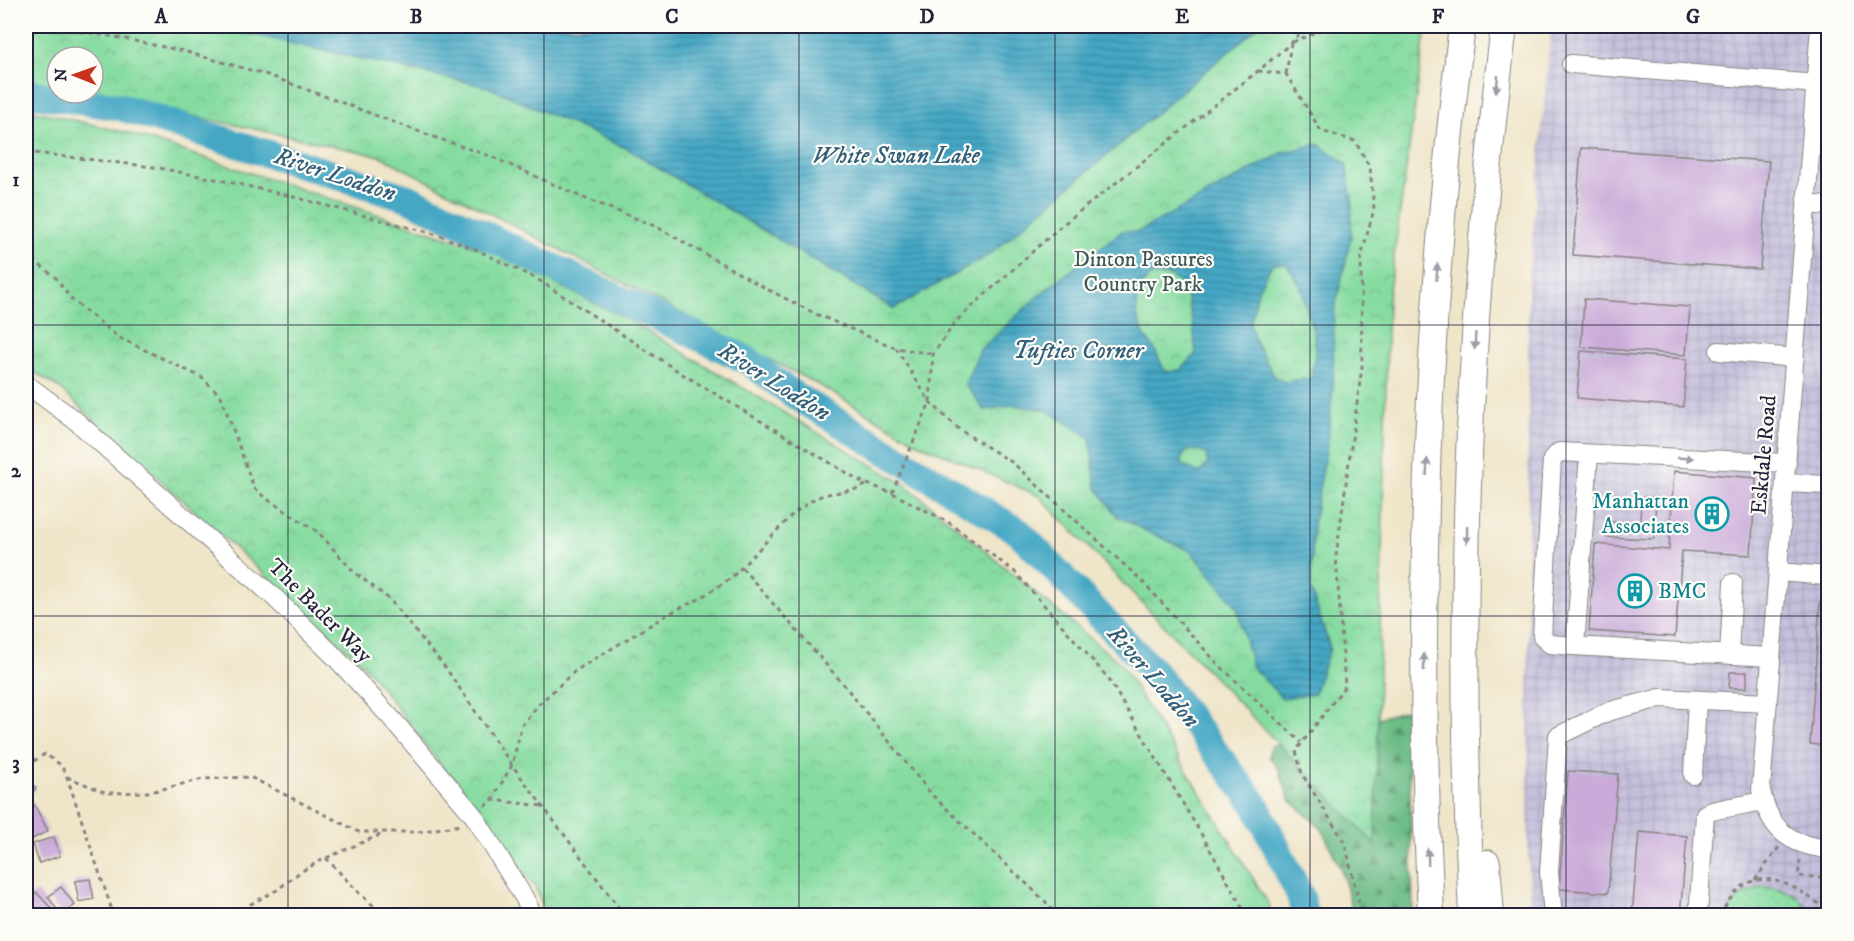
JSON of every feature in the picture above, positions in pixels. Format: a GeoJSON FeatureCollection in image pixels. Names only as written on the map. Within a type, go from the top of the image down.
{"type":"FeatureCollection","features":[{"type":"Feature","properties":{"kind":"highway"},"geometry":{"type":"LineString","coordinates":[[1431,915],[1424,686],[1428,447],[1438,263],[1462,26]]}},
{"type":"Feature","properties":{"kind":"highway"},"geometry":{"type":"LineString","coordinates":[[1472,915],[1468,818],[1466,636],[1468,476],[1476,314],[1488,166],[1504,26]]}},
{"type":"Feature","properties":{"kind":"highway"},"geometry":{"type":"LineString","coordinates":[[1466,636],[1491,915]]}},
{"type":"Feature","properties":{"kind":"street","name":"Eskdale Road"},"geometry":{"type":"LineString","coordinates":[[1763,801],[1761,790],[1820,26]]}},
{"type":"Feature","properties":{"kind":"street"},"geometry":{"type":"LineString","coordinates":[[1571,64],[1816,84]]}},
{"type":"Feature","properties":{"kind":"street"},"geometry":{"type":"LineString","coordinates":[[1807,204],[1828,206]]}},
{"type":"Feature","properties":{"kind":"street"},"geometry":{"type":"LineString","coordinates":[[1719,351],[1795,358]]}},
{"type":"Feature","properties":{"kind":"street","name":"The Bader Way"},"geometry":{"type":"LineString","coordinates":[[26,384],[76,421],[275,597],[386,712],[474,816],[533,915]]}},
{"type":"Feature","properties":{"kind":"street"},"geometry":{"type":"LineString","coordinates":[[1771,657],[1550,644],[1542,638],[1552,459],[1559,452],[1787,463]]}},
{"type":"Feature","properties":{"kind":"street"},"geometry":{"type":"LineString","coordinates":[[1575,646],[1589,454]]}},
{"type":"Feature","properties":{"kind":"street"},"geometry":{"type":"LineString","coordinates":[[1785,483],[1828,485]]}},
{"type":"Feature","properties":{"kind":"street"},"geometry":{"type":"LineString","coordinates":[[1778,572],[1828,576]]}},
{"type":"Feature","properties":{"kind":"street"},"geometry":{"type":"LineString","coordinates":[[1729,655],[1733,583]]}},
{"type":"Feature","properties":{"kind":"street"},"geometry":{"type":"LineString","coordinates":[[1553,915],[1549,872],[1558,736],[1607,712],[1660,698],[1768,703]]}},
{"type":"Feature","properties":{"kind":"street"},"geometry":{"type":"LineString","coordinates":[[1693,775],[1697,700]]}},
{"type":"Feature","properties":{"kind":"street"},"geometry":{"type":"LineString","coordinates":[[1698,915],[1705,814],[1710,810],[1745,806],[1763,801],[1769,815],[1787,836],[1798,844],[1828,849]]}},
{"type":"Feature","properties":{"kind":"path"},"geometry":{"type":"LineString","coordinates":[[45,26],[183,51],[268,75],[490,156],[584,198],[655,226],[818,315],[896,348],[933,354]]}},
{"type":"Feature","properties":{"kind":"path"},"geometry":{"type":"LineString","coordinates":[[892,493],[930,402],[933,354],[957,320],[1061,226],[1258,71],[1291,43],[1306,26]]}},
{"type":"Feature","properties":{"kind":"path"},"geometry":{"type":"LineString","coordinates":[[1291,43],[1329,26]]}},
{"type":"Feature","properties":{"kind":"path"},"geometry":{"type":"LineString","coordinates":[[1291,43],[1286,74],[1321,131],[1354,141],[1370,168],[1374,209],[1361,257],[1362,367],[1336,556],[1345,686],[1296,751],[1302,774],[1345,843],[1362,915]]}},
{"type":"Feature","properties":{"kind":"path"},"geometry":{"type":"LineString","coordinates":[[1258,71],[1286,74]]}},
{"type":"Feature","properties":{"kind":"path"},"geometry":{"type":"LineString","coordinates":[[26,152],[154,167],[225,181],[438,235],[475,249],[537,279],[684,375],[868,484],[892,493],[948,522],[1015,572],[1108,678],[1247,915]]}},
{"type":"Feature","properties":{"kind":"path"},"geometry":{"type":"LineString","coordinates":[[26,254],[56,278],[71,299],[118,337],[196,374],[221,396],[254,488],[264,498],[318,532],[354,572],[389,599],[445,667],[512,765],[625,915]]}},
{"type":"Feature","properties":{"kind":"path"},"geometry":{"type":"LineString","coordinates":[[896,348],[930,402],[960,430],[1013,463],[1099,541],[1142,581],[1218,664],[1301,742]]}},
{"type":"Feature","properties":{"kind":"path"},"geometry":{"type":"LineString","coordinates":[[543,806],[492,800],[512,765],[522,725],[539,704],[575,671],[670,613],[699,599],[742,568],[763,543],[801,507],[822,495],[857,489],[868,484]]}},
{"type":"Feature","properties":{"kind":"path"},"geometry":{"type":"LineString","coordinates":[[742,568],[844,685],[932,795],[1057,915]]}},
{"type":"Feature","properties":{"kind":"path"},"geometry":{"type":"LineString","coordinates":[[26,766],[45,754],[61,765],[114,915]]}},
{"type":"Feature","properties":{"kind":"path"},"geometry":{"type":"LineString","coordinates":[[67,777],[107,793],[150,792],[203,778],[250,777],[360,831],[418,832],[465,824],[474,816]]}},
{"type":"Feature","properties":{"kind":"path"},"geometry":{"type":"LineString","coordinates":[[236,915],[277,890],[300,872],[326,858],[390,832]]}},
{"type":"Feature","properties":{"kind":"path"},"geometry":{"type":"LineString","coordinates":[[1755,880],[1774,855]]}},
{"type":"Feature","properties":{"kind":"path"},"geometry":{"type":"LineString","coordinates":[[326,858],[359,893],[386,915]]}},
{"type":"Feature","properties":{"kind":"path"},"geometry":{"type":"LineString","coordinates":[[1800,860],[1798,876],[1828,878]]}},
{"type":"Feature","properties":{"kind":"path"},"geometry":{"type":"LineString","coordinates":[[1720,915],[1728,899],[1740,887],[1755,880],[1771,879],[1788,884],[1828,911]]}},
{"type":"Feature","properties":{"kind":"shaded area"},"geometry":{"type":"Polygon","coordinates":[[[1551,26],[1828,26],[1828,915],[1532,916],[1528,855],[1528,288],[1551,26]]]}},
{"type":"Feature","properties":{"kind":"green space","name":"Dinton Pastures Country Park"},"geometry":{"type":"Polygon","coordinates":[[[26,26],[1426,26],[1388,298],[1375,844],[1039,496],[918,443],[826,389],[380,156],[105,97],[105,45],[45,45],[45,84],[26,80],[26,26]]]}},
{"type":"Feature","properties":{"kind":"green space"},"geometry":{"type":"Polygon","coordinates":[[[26,109],[128,133],[487,250],[632,322],[906,485],[1121,664],[1270,906],[1270,915],[547,915],[535,887],[364,665],[58,387],[26,367],[26,109]]]}},
{"type":"Feature","properties":{"kind":"green space"},"geometry":{"type":"Polygon","coordinates":[[[1408,710],[1413,915],[1353,915],[1344,877],[1322,829],[1290,800],[1279,770],[1269,756],[1271,746],[1408,710]]]}},
{"type":"Feature","properties":{"kind":"green space"},"geometry":{"type":"Polygon","coordinates":[[[1761,887],[1777,888],[1791,893],[1802,902],[1810,915],[1727,915],[1741,897],[1761,887]]]}},
{"type":"Feature","properties":{"kind":"water","name":"White Swan Lake"},"geometry":{"type":"Polygon","coordinates":[[[213,26],[1259,26],[989,255],[894,309],[626,148],[488,87],[213,26]]]}},
{"type":"Feature","properties":{"kind":"water","name":"Tufties Corner"},"geometry":{"type":"Polygon","coordinates":[[[1318,144],[1346,164],[1352,201],[1351,238],[1334,312],[1333,386],[1328,440],[1313,525],[1311,589],[1330,648],[1314,694],[1282,698],[1252,667],[1237,607],[1191,551],[1117,516],[1096,487],[1090,437],[1046,410],[1013,405],[984,410],[965,384],[980,350],[1039,295],[1122,231],[1138,232],[1284,152],[1318,144]],[[1273,263],[1259,288],[1250,324],[1256,343],[1275,377],[1284,382],[1311,378],[1316,349],[1300,285],[1287,264],[1273,263]],[[1169,275],[1150,276],[1136,292],[1137,315],[1144,335],[1154,348],[1165,372],[1181,370],[1196,354],[1193,324],[1184,286],[1169,275]],[[1198,450],[1187,451],[1182,457],[1181,464],[1199,473],[1208,464],[1206,454],[1198,450]]]}},
{"type":"Feature","properties":{"kind":"building"},"geometry":{"type":"Polygon","coordinates":[[[1581,148],[1769,161],[1760,269],[1573,255],[1581,148]]]}},
{"type":"Feature","properties":{"kind":"building"},"geometry":{"type":"Polygon","coordinates":[[[1584,299],[1690,307],[1686,355],[1581,347],[1584,299]]]}},
{"type":"Feature","properties":{"kind":"building"},"geometry":{"type":"Polygon","coordinates":[[[1581,351],[1687,359],[1683,407],[1577,398],[1581,351]]]}},
{"type":"Feature","properties":{"kind":"building"},"geometry":{"type":"Polygon","coordinates":[[[1674,471],[1756,478],[1751,555],[1682,551],[1675,637],[1589,631],[1595,544],[1669,550],[1674,471]]]}},
{"type":"Feature","properties":{"kind":"building"},"geometry":{"type":"Polygon","coordinates":[[[1641,497],[1656,497],[1654,539],[1606,537],[1607,522],[1640,523],[1641,497]]]}},
{"type":"Feature","properties":{"kind":"building"},"geometry":{"type":"Polygon","coordinates":[[[1820,602],[1828,603],[1828,746],[1810,744],[1820,602]]]}},
{"type":"Feature","properties":{"kind":"building"},"geometry":{"type":"Polygon","coordinates":[[[1730,672],[1747,672],[1747,688],[1729,688],[1730,672]]]}},
{"type":"Feature","properties":{"kind":"building"},"geometry":{"type":"Polygon","coordinates":[[[1568,771],[1618,774],[1608,893],[1559,889],[1568,771]]]}},
{"type":"Feature","properties":{"kind":"building"},"geometry":{"type":"Polygon","coordinates":[[[26,778],[36,788],[26,800],[26,778]]]}},
{"type":"Feature","properties":{"kind":"building"},"geometry":{"type":"Polygon","coordinates":[[[34,804],[48,831],[28,841],[26,808],[34,804]]]}},
{"type":"Feature","properties":{"kind":"building"},"geometry":{"type":"Polygon","coordinates":[[[1639,832],[1687,836],[1680,916],[1632,916],[1639,832]]]}},
{"type":"Feature","properties":{"kind":"building"},"geometry":{"type":"Polygon","coordinates":[[[54,837],[60,856],[39,863],[33,844],[54,837]]]}},
{"type":"Feature","properties":{"kind":"building"},"geometry":{"type":"Polygon","coordinates":[[[90,879],[94,899],[79,902],[75,881],[90,879]]]}},
{"type":"Feature","properties":{"kind":"building"},"geometry":{"type":"Polygon","coordinates":[[[61,887],[75,905],[61,915],[48,897],[61,887]]]}},
{"type":"Feature","properties":{"kind":"building"},"geometry":{"type":"Polygon","coordinates":[[[36,892],[51,908],[42,916],[26,916],[26,902],[36,892]]]}},
{"type":"Feature","properties":{"kind":"waterway","name":"River Loddon"},"geometry":{"type":"LineString","coordinates":[[26,93],[120,107],[408,198],[747,360],[794,395],[1019,532],[1156,674],[1255,804],[1301,897],[1304,916]]}},
{"type":"Feature","properties":{"kind":"place","name":"Manhattan Associates"},"geometry":{"type":"Point","coordinates":[1712,514]}},
{"type":"Feature","properties":{"kind":"place","name":"BMC"},"geometry":{"type":"Point","coordinates":[1635,591]}}]}
